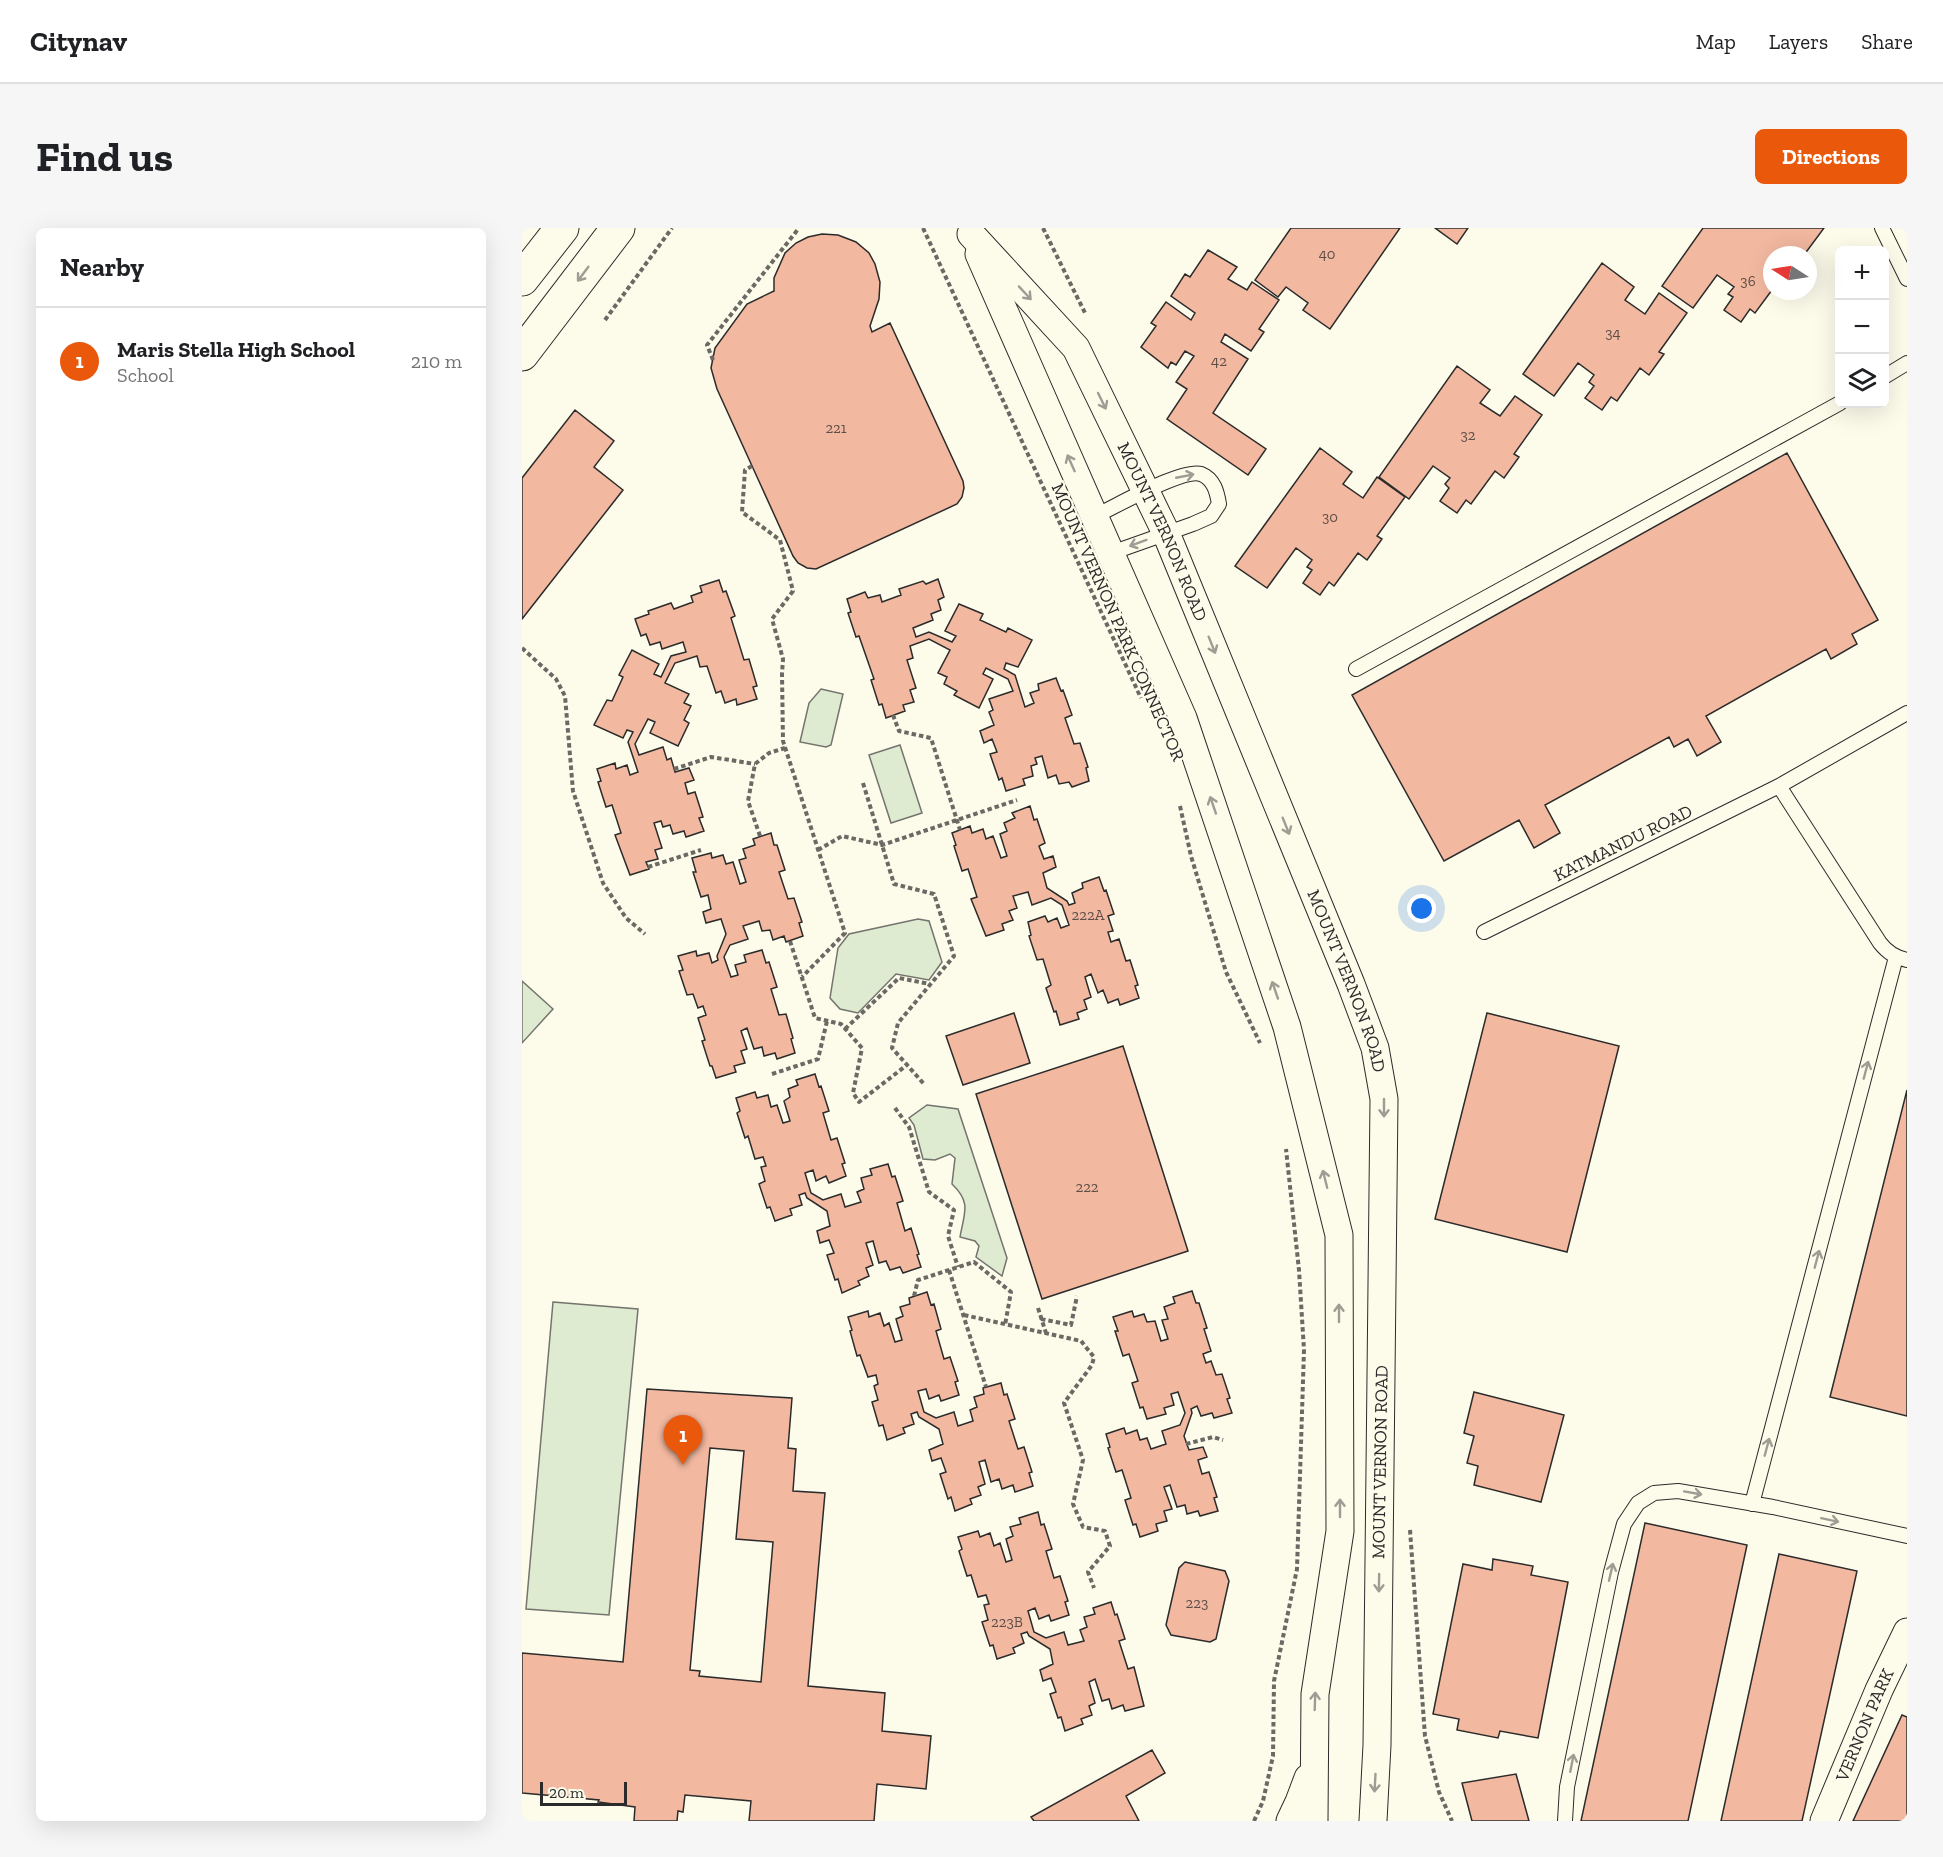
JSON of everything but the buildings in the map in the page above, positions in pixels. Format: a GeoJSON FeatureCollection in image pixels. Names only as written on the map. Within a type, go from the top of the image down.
{"type":"FeatureCollection","features":[{"type":"Feature","properties":{"kind":"highway"},"geometry":{"type":"LineString","coordinates":[[522,279],[562,228]]}},
{"type":"Feature","properties":{"kind":"highway"},"geometry":{"type":"LineString","coordinates":[[522,354],[618,228]]}},
{"type":"Feature","properties":{"kind":"street","name":"MOUNT VERNON ROAD"},"geometry":{"type":"LineString","coordinates":[[969,231],[1076,348],[1166,533],[1351,984],[1375,1048],[1384,1099],[1377,1745],[1373,1821]]}},
{"type":"Feature","properties":{"kind":"street","name":"MOUNT VERNON ROAD"},"geometry":{"type":"LineString","coordinates":[[969,231],[1184,718],[1287,1027],[1339,1235],[1340,1531],[1314,1694],[1314,1821]]}},
{"type":"Feature","properties":{"kind":"street"},"geometry":{"type":"LineString","coordinates":[[1339,1235],[1383,1230]]}},
{"type":"Feature","properties":{"kind":"street","name":"VERNON PARK"},"geometry":{"type":"LineString","coordinates":[[1824,1821],[1879,1690],[1907,1632]]}},
{"type":"Feature","properties":{"kind":"street"},"geometry":{"type":"LineString","coordinates":[[1290,1821],[1314,1759]]}},
{"type":"Feature","properties":{"kind":"lane"},"geometry":{"type":"LineString","coordinates":[[1882,228],[1907,279]]}},
{"type":"Feature","properties":{"kind":"lane"},"geometry":{"type":"LineString","coordinates":[[1889,373],[1907,363]]}},
{"type":"Feature","properties":{"kind":"lane"},"geometry":{"type":"LineString","coordinates":[[1356,669],[1835,405]]}},
{"type":"Feature","properties":{"kind":"lane"},"geometry":{"type":"LineString","coordinates":[[1095,516],[1174,478],[1190,473],[1202,474],[1212,482],[1217,492],[1219,504],[1211,516],[1111,553]]}},
{"type":"Feature","properties":{"kind":"lane","name":"KATMANDU ROAD"},"geometry":{"type":"LineString","coordinates":[[1484,932],[1779,786],[1907,713]]}},
{"type":"Feature","properties":{"kind":"lane"},"geometry":{"type":"LineString","coordinates":[[1752,1504],[1902,958],[1887,951],[1881,943],[1779,786]]}},
{"type":"Feature","properties":{"kind":"lane"},"geometry":{"type":"LineString","coordinates":[[1565,1821],[1567,1787],[1611,1572],[1624,1524],[1638,1503],[1654,1493],[1678,1491],[1907,1536]]}},
{"type":"Feature","properties":{"kind":"path"},"geometry":{"type":"LineString","coordinates":[[605,320],[672,228]]}},
{"type":"Feature","properties":{"kind":"path"},"geometry":{"type":"LineString","coordinates":[[712,360],[707,345],[799,228]]}},
{"type":"Feature","properties":{"kind":"path"},"geometry":{"type":"LineString","coordinates":[[918,228],[924,229]]}},
{"type":"Feature","properties":{"kind":"path"},"geometry":{"type":"LineString","coordinates":[[1043,228],[1092,325]]}},
{"type":"Feature","properties":{"kind":"path","name":"MOUNT VERNON PARK CONNECTOR"},"geometry":{"type":"LineString","coordinates":[[924,229],[1144,706]]}},
{"type":"Feature","properties":{"kind":"path"},"geometry":{"type":"LineString","coordinates":[[752,466],[745,470],[742,512],[782,538],[793,591],[772,619],[783,659],[783,741],[845,933],[801,977]]}},
{"type":"Feature","properties":{"kind":"path"},"geometry":{"type":"LineString","coordinates":[[522,648],[556,679],[565,696],[573,790],[603,883],[626,918],[645,934]]}},
{"type":"Feature","properties":{"kind":"path"},"geometry":{"type":"LineString","coordinates":[[893,715],[899,731],[931,738],[960,830]]}},
{"type":"Feature","properties":{"kind":"path"},"geometry":{"type":"LineString","coordinates":[[760,836],[748,801],[755,764],[769,753],[785,748]]}},
{"type":"Feature","properties":{"kind":"path"},"geometry":{"type":"LineString","coordinates":[[674,769],[711,757],[755,764]]}},
{"type":"Feature","properties":{"kind":"path"},"geometry":{"type":"LineString","coordinates":[[862,783],[894,884],[934,894],[954,956],[898,1023],[892,1048],[924,1084]]}},
{"type":"Feature","properties":{"kind":"path"},"geometry":{"type":"LineString","coordinates":[[818,849],[842,836],[882,845],[1017,800]]}},
{"type":"Feature","properties":{"kind":"path"},"geometry":{"type":"LineString","coordinates":[[1180,803],[1191,856],[1226,972],[1262,1049]]}},
{"type":"Feature","properties":{"kind":"path"},"geometry":{"type":"LineString","coordinates":[[648,867],[701,850]]}},
{"type":"Feature","properties":{"kind":"path"},"geometry":{"type":"LineString","coordinates":[[790,941],[814,1018],[841,1024],[862,1048],[853,1093],[859,1102],[907,1065]]}},
{"type":"Feature","properties":{"kind":"path"},"geometry":{"type":"LineString","coordinates":[[845,1029],[899,978],[931,984]]}},
{"type":"Feature","properties":{"kind":"path"},"geometry":{"type":"LineString","coordinates":[[772,1074],[818,1059],[827,1021]]}},
{"type":"Feature","properties":{"kind":"path"},"geometry":{"type":"LineString","coordinates":[[895,1108],[909,1127],[929,1192],[954,1210],[948,1236],[958,1267]]}},
{"type":"Feature","properties":{"kind":"path"},"geometry":{"type":"LineString","coordinates":[[1254,1821],[1263,1801],[1273,1756],[1274,1681],[1297,1569],[1304,1350],[1299,1270],[1285,1142]]}},
{"type":"Feature","properties":{"kind":"path"},"geometry":{"type":"LineString","coordinates":[[914,1296],[918,1280],[974,1262],[1011,1292],[1005,1324]]}},
{"type":"Feature","properties":{"kind":"path"},"geometry":{"type":"LineString","coordinates":[[949,1270],[986,1387]]}},
{"type":"Feature","properties":{"kind":"path"},"geometry":{"type":"LineString","coordinates":[[1041,1319],[1071,1325],[1077,1296]]}},
{"type":"Feature","properties":{"kind":"path"},"geometry":{"type":"LineString","coordinates":[[1038,1308],[1046,1333]]}},
{"type":"Feature","properties":{"kind":"path"},"geometry":{"type":"LineString","coordinates":[[964,1315],[1081,1341],[1094,1358],[1092,1365],[1064,1403],[1083,1460],[1073,1504],[1083,1527],[1105,1532],[1110,1545],[1088,1572],[1094,1588]]}},
{"type":"Feature","properties":{"kind":"path"},"geometry":{"type":"LineString","coordinates":[[1186,1444],[1213,1437],[1223,1440]]}},
{"type":"Feature","properties":{"kind":"path"},"geometry":{"type":"LineString","coordinates":[[1409,1522],[1425,1736],[1439,1792],[1452,1821]]}},
{"type":"Feature","properties":{"kind":"green space"},"geometry":{"type":"Polygon","coordinates":[[[821,689],[843,694],[831,745],[826,747],[800,742],[809,703],[821,689]]]}},
{"type":"Feature","properties":{"kind":"green space"},"geometry":{"type":"Polygon","coordinates":[[[900,745],[922,813],[891,823],[869,755],[900,745]]]}},
{"type":"Feature","properties":{"kind":"green space"},"geometry":{"type":"Polygon","coordinates":[[[918,919],[929,921],[942,962],[929,980],[896,974],[858,1013],[840,1009],[830,998],[838,948],[849,934],[918,919]]]}},
{"type":"Feature","properties":{"kind":"green space"},"geometry":{"type":"Polygon","coordinates":[[[522,981],[553,1009],[522,1043],[522,981]]]}},
{"type":"Feature","properties":{"kind":"green space"},"geometry":{"type":"Polygon","coordinates":[[[927,1105],[958,1109],[1007,1258],[1002,1276],[976,1257],[979,1246],[975,1241],[960,1237],[965,1209],[962,1197],[952,1184],[955,1158],[950,1154],[935,1160],[923,1159],[914,1125],[909,1118],[927,1105]]]}},
{"type":"Feature","properties":{"kind":"green space"},"geometry":{"type":"Polygon","coordinates":[[[553,1302],[638,1309],[609,1615],[526,1609],[553,1302]]]}},
{"type":"Feature","properties":{"kind":"place","name":"Maris Stella High School"},"geometry":{"type":"Point","coordinates":[683,1465]}}]}
